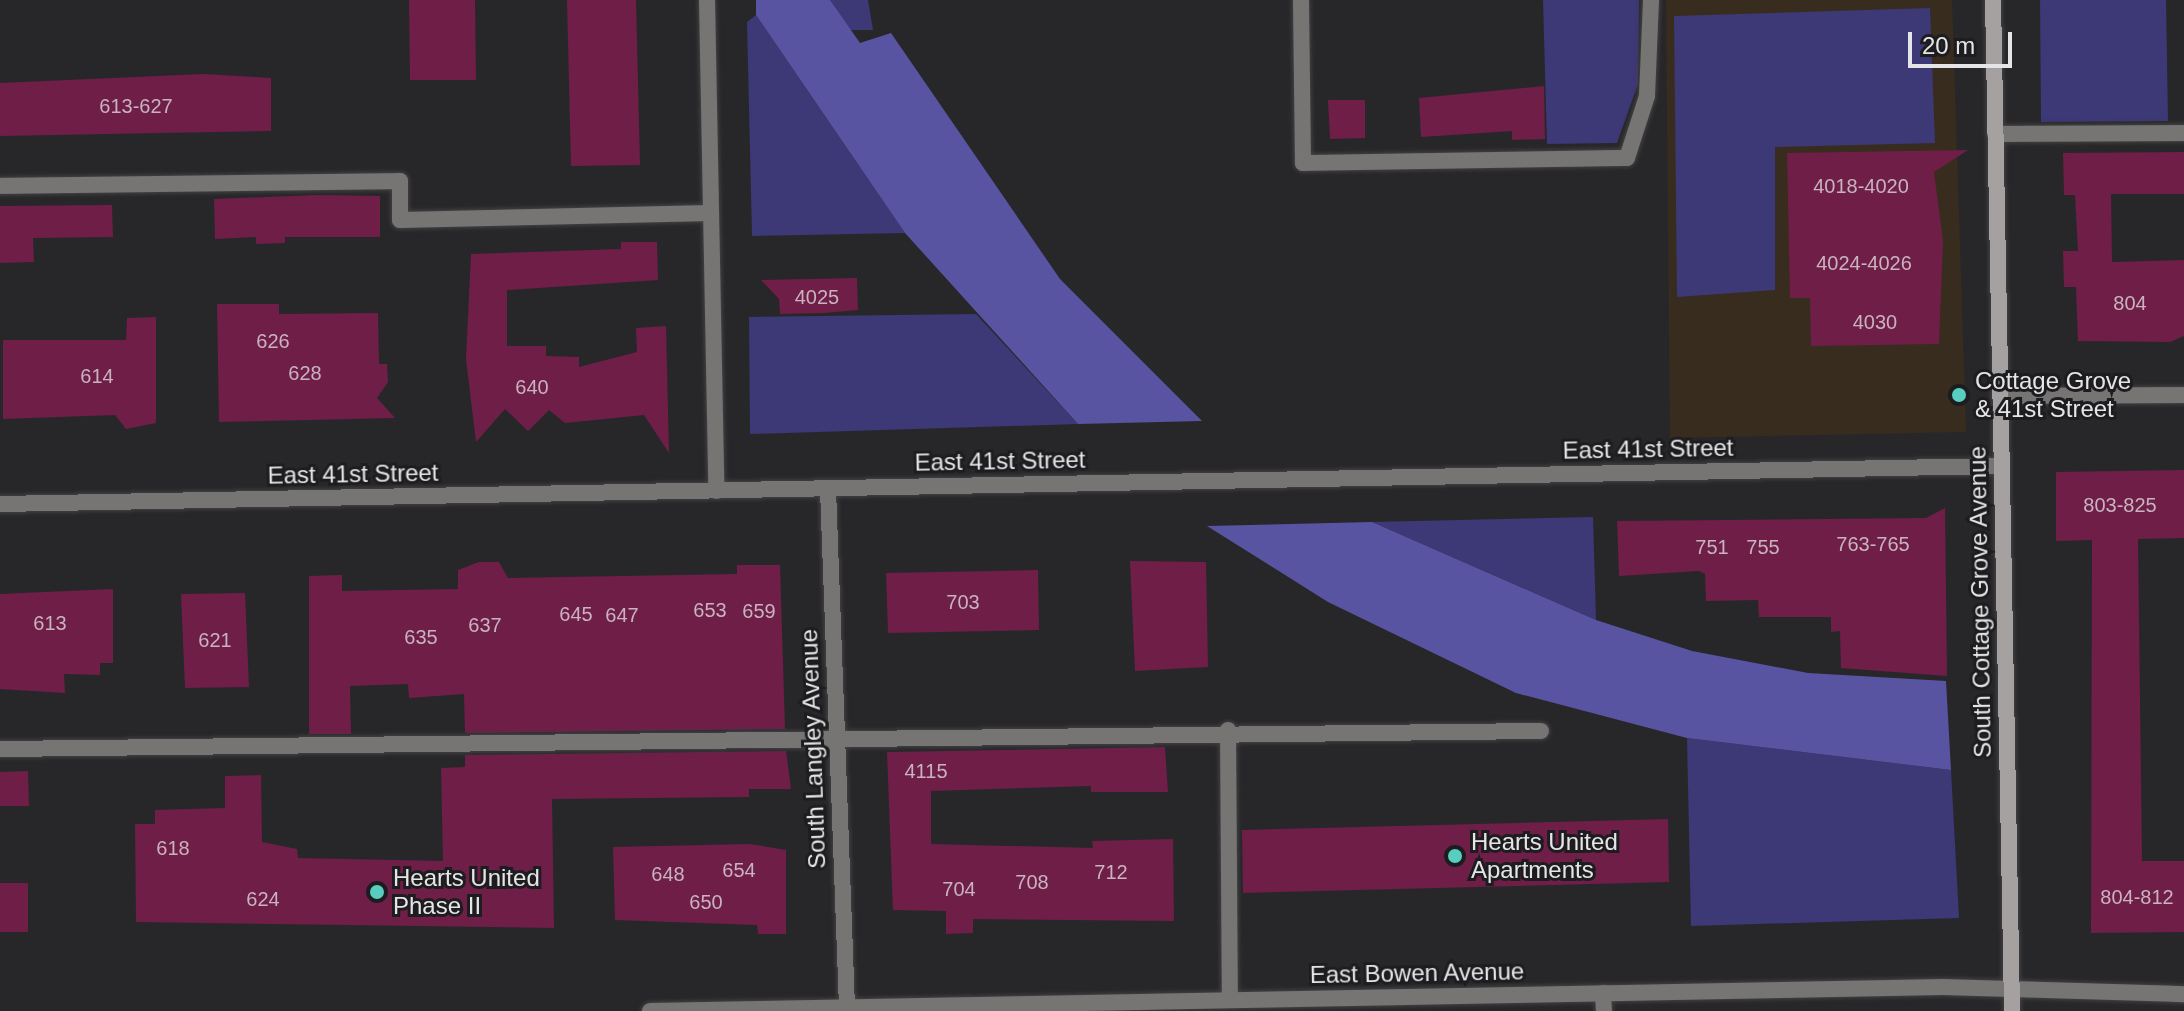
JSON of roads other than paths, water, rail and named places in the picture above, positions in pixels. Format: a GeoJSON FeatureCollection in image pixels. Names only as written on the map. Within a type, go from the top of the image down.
{"type":"FeatureCollection","features":[{"type":"Feature","properties":{"kind":"main road","name":"South Cottage Grove Avenue"},"geometry":{"type":"LineString","coordinates":[[1993,0],[2012,1011]]}},
{"type":"Feature","properties":{"kind":"street"},"geometry":{"type":"LineString","coordinates":[[707,0],[716,491]]}},
{"type":"Feature","properties":{"kind":"street"},"geometry":{"type":"LineString","coordinates":[[1301,0],[1303,163],[1627,158],[1647,96],[1651,0]]}},
{"type":"Feature","properties":{"kind":"street"},"geometry":{"type":"LineString","coordinates":[[1995,134],[2184,133]]}},
{"type":"Feature","properties":{"kind":"street"},"geometry":{"type":"LineString","coordinates":[[0,186],[400,181],[400,220],[711,213]]}},
{"type":"Feature","properties":{"kind":"street"},"geometry":{"type":"LineString","coordinates":[[2000,396],[2184,395]]}},
{"type":"Feature","properties":{"kind":"street","name":"East 41st Street"},"geometry":{"type":"LineString","coordinates":[[0,504],[2002,466]]}},
{"type":"Feature","properties":{"kind":"street","name":"South Langley Avenue"},"geometry":{"type":"LineString","coordinates":[[828,489],[847,1007]]}},
{"type":"Feature","properties":{"kind":"street"},"geometry":{"type":"LineString","coordinates":[[1228,730],[1230,1000]]}},
{"type":"Feature","properties":{"kind":"street"},"geometry":{"type":"LineString","coordinates":[[0,749],[1228,730],[1541,731]]}},
{"type":"Feature","properties":{"kind":"street","name":"East Bowen Avenue"},"geometry":{"type":"LineString","coordinates":[[650,1011],[936,1008],[1603,993],[2011,991],[2184,994]]}},
{"type":"Feature","properties":{"kind":"street"},"geometry":{"type":"LineString","coordinates":[[1603,993],[1604,1011]]}},
{"type":"Feature","properties":{"kind":"place","name":"Cottage Grove & 41st Street"},"geometry":{"type":"Point","coordinates":[1959,395]}},
{"type":"Feature","properties":{"kind":"place","name":"Hearts United Apartments"},"geometry":{"type":"Point","coordinates":[1455,856]}},
{"type":"Feature","properties":{"kind":"place","name":"Hearts United Phase II"},"geometry":{"type":"Point","coordinates":[377,892]}}]}
